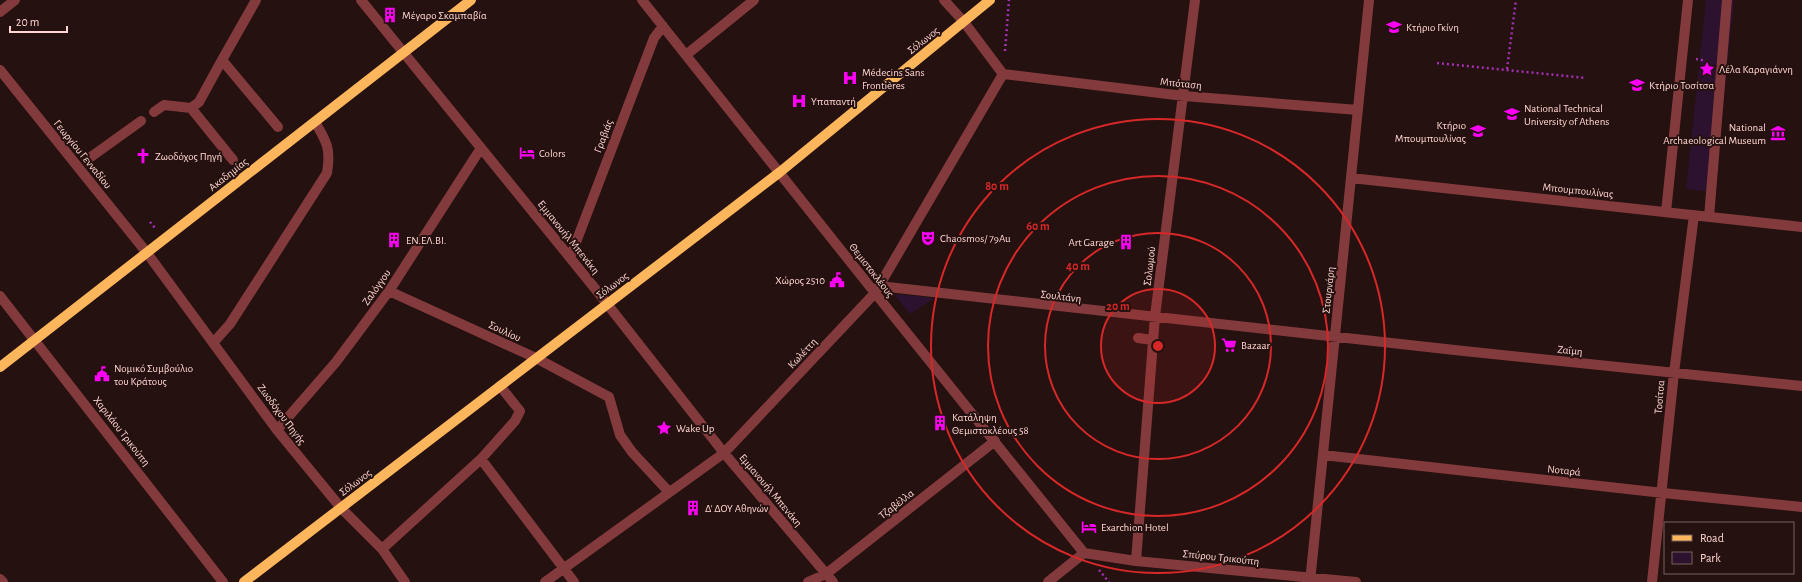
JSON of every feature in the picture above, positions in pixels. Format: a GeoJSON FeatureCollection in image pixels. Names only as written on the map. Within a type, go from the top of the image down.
{"type":"FeatureCollection","features":[{"type":"Feature","properties":{"kind":"main road","name":"Ακαδημίας"},"geometry":{"type":"LineString","coordinates":[[0,367],[471,0]]}},
{"type":"Feature","properties":{"kind":"main road","name":"Σόλωνος"},"geometry":{"type":"LineString","coordinates":[[244,582],[780,172],[990,0]]}},
{"type":"Feature","properties":{"kind":"street"},"geometry":{"type":"LineString","coordinates":[[0,12],[15,0]]}},
{"type":"Feature","properties":{"kind":"street"},"geometry":{"type":"LineString","coordinates":[[192,108],[198,102],[256,0]]}},
{"type":"Feature","properties":{"kind":"street","name":"Εμμανουήλ Μπενάκη"},"geometry":{"type":"LineString","coordinates":[[361,0],[482,148],[724,453],[833,582]]}},
{"type":"Feature","properties":{"kind":"street","name":"Θεμιστοκλέους"},"geometry":{"type":"LineString","coordinates":[[642,0],[877,290],[1084,553]]}},
{"type":"Feature","properties":{"kind":"street"},"geometry":{"type":"LineString","coordinates":[[686,55],[754,0]]}},
{"type":"Feature","properties":{"kind":"street"},"geometry":{"type":"LineString","coordinates":[[944,0],[964,22],[1003,74]]}},
{"type":"Feature","properties":{"kind":"street","name":"Σολωμού"},"geometry":{"type":"LineString","coordinates":[[1136,561],[1155,316],[1195,0]]}},
{"type":"Feature","properties":{"kind":"street","name":"Στουρνάρη"},"geometry":{"type":"LineString","coordinates":[[1310,580],[1369,0]]}},
{"type":"Feature","properties":{"kind":"street"},"geometry":{"type":"LineString","coordinates":[[1666,212],[1688,0]]}},
{"type":"Feature","properties":{"kind":"street"},"geometry":{"type":"LineString","coordinates":[[1709,217],[1727,0]]}},
{"type":"Feature","properties":{"kind":"street","name":"Γραβιάς"},"geometry":{"type":"LineString","coordinates":[[570,258],[654,38],[663,26]]}},
{"type":"Feature","properties":{"kind":"street"},"geometry":{"type":"LineString","coordinates":[[222,60],[278,126]]}},
{"type":"Feature","properties":{"kind":"street","name":"Γεωργίου Γενναδίου"},"geometry":{"type":"LineString","coordinates":[[0,70],[147,253]]}},
{"type":"Feature","properties":{"kind":"street","name":"Μπόταση"},"geometry":{"type":"LineString","coordinates":[[1003,74],[1184,96],[1358,110]]}},
{"type":"Feature","properties":{"kind":"street","name":"Κωλέττη"},"geometry":{"type":"LineString","coordinates":[[545,582],[724,453],[877,290],[1003,74]]}},
{"type":"Feature","properties":{"kind":"street"},"geometry":{"type":"LineString","coordinates":[[154,112],[164,105],[192,108],[233,160]]}},
{"type":"Feature","properties":{"kind":"street"},"geometry":{"type":"LineString","coordinates":[[88,159],[141,121]]}},
{"type":"Feature","properties":{"kind":"street"},"geometry":{"type":"LineString","coordinates":[[213,343],[230,324],[327,173],[330,158],[326,141],[315,122]]}},
{"type":"Feature","properties":{"kind":"street","name":"Ζαλόγγου"},"geometry":{"type":"LineString","coordinates":[[277,430],[336,362],[389,291],[482,148]]}},
{"type":"Feature","properties":{"kind":"street","name":"Μπουμπουλίνας"},"geometry":{"type":"LineString","coordinates":[[1351,178],[1802,227]]}},
{"type":"Feature","properties":{"kind":"street","name":"Τοσίτσα"},"geometry":{"type":"LineString","coordinates":[[1652,582],[1663,493],[1674,373],[1694,215]]}},
{"type":"Feature","properties":{"kind":"street","name":"Ζωοδόχου Πηγής"},"geometry":{"type":"LineString","coordinates":[[147,253],[277,430],[341,508],[382,549],[405,582]]}},
{"type":"Feature","properties":{"kind":"street","name":"Σουλτάνη"},"geometry":{"type":"LineString","coordinates":[[877,290],[1155,316],[1335,337]]}},
{"type":"Feature","properties":{"kind":"street","name":"Σουλίου"},"geometry":{"type":"LineString","coordinates":[[389,291],[536,358],[609,397],[620,436],[632,452],[669,492]]}},
{"type":"Feature","properties":{"kind":"street","name":"Χαριλάου Τρικούπη"},"geometry":{"type":"LineString","coordinates":[[0,296],[224,582]]}},
{"type":"Feature","properties":{"kind":"street","name":"Ζαΐμη"},"geometry":{"type":"LineString","coordinates":[[1335,337],[1802,386]]}},
{"type":"Feature","properties":{"kind":"street"},"geometry":{"type":"LineString","coordinates":[[1138,338],[1153,340]]}},
{"type":"Feature","properties":{"kind":"street"},"geometry":{"type":"LineString","coordinates":[[382,549],[481,459],[515,421],[520,411],[500,386]]}},
{"type":"Feature","properties":{"kind":"street","name":"Τζαβέλλα"},"geometry":{"type":"LineString","coordinates":[[808,582],[826,574],[996,441]]}},
{"type":"Feature","properties":{"kind":"street","name":"Νοταρά"},"geometry":{"type":"LineString","coordinates":[[1323,455],[1802,507]]}},
{"type":"Feature","properties":{"kind":"street"},"geometry":{"type":"LineString","coordinates":[[481,459],[562,569],[574,582]]}},
{"type":"Feature","properties":{"kind":"street"},"geometry":{"type":"LineString","coordinates":[[1048,582],[1084,553]]}},
{"type":"Feature","properties":{"kind":"street","name":"Σπύρου Τρικούπη"},"geometry":{"type":"LineString","coordinates":[[1084,553],[1136,561],[1310,580],[1356,582]]}},
{"type":"Feature","properties":{"kind":"path"},"geometry":{"type":"LineString","coordinates":[[1003,74],[1009,0]]}},
{"type":"Feature","properties":{"kind":"path"},"geometry":{"type":"LineString","coordinates":[[1507,69],[1516,0]]}},
{"type":"Feature","properties":{"kind":"path"},"geometry":{"type":"LineString","coordinates":[[1682,57],[1722,63]]}},
{"type":"Feature","properties":{"kind":"path"},"geometry":{"type":"LineString","coordinates":[[1437,63],[1586,78]]}},
{"type":"Feature","properties":{"kind":"green space"},"geometry":{"type":"Polygon","coordinates":[[[1706,0],[1734,0],[1714,192],[1686,189],[1706,0]]]}},
{"type":"Feature","properties":{"kind":"green space"},"geometry":{"type":"Polygon","coordinates":[[[894,294],[935,298],[910,314],[894,294]]]}},
{"type":"Feature","properties":{"kind":"place","name":"Μέγαρο Σκαμπαβία"},"geometry":{"type":"Point","coordinates":[390,15]}},
{"type":"Feature","properties":{"kind":"place","name":"Κτήριο Γκίνη"},"geometry":{"type":"Point","coordinates":[1394,27]}},
{"type":"Feature","properties":{"kind":"place","name":"Λέλα Καραγιάννη"},"geometry":{"type":"Point","coordinates":[1707,69]}},
{"type":"Feature","properties":{"kind":"place","name":"Médecins Sans Frontières"},"geometry":{"type":"Point","coordinates":[850,78]}},
{"type":"Feature","properties":{"kind":"place","name":"Κτήριο Τοσίτσα"},"geometry":{"type":"Point","coordinates":[1637,85]}},
{"type":"Feature","properties":{"kind":"place","name":"Υπαπαντή"},"geometry":{"type":"Point","coordinates":[799,101]}},
{"type":"Feature","properties":{"kind":"place","name":"National Technical University of Athens"},"geometry":{"type":"Point","coordinates":[1512,114]}},
{"type":"Feature","properties":{"kind":"place","name":"Κτήριο Μπουμπουλίνας"},"geometry":{"type":"Point","coordinates":[1478,131]}},
{"type":"Feature","properties":{"kind":"place","name":"National Archaeological Museum"},"geometry":{"type":"Point","coordinates":[1778,133]}},
{"type":"Feature","properties":{"kind":"place","name":"Colors"},"geometry":{"type":"Point","coordinates":[527,153]}},
{"type":"Feature","properties":{"kind":"place","name":"Ζωοδόχος Πηγή"},"geometry":{"type":"Point","coordinates":[143,156]}},
{"type":"Feature","properties":{"kind":"place","name":"Chaosmos/ 79Au"},"geometry":{"type":"Point","coordinates":[928,238]}},
{"type":"Feature","properties":{"kind":"place","name":"ΕΝ.ΕΛ.ΒΙ."},"geometry":{"type":"Point","coordinates":[394,240]}},
{"type":"Feature","properties":{"kind":"place","name":"Art Garage"},"geometry":{"type":"Point","coordinates":[1126,242]}},
{"type":"Feature","properties":{"kind":"place","name":"Χώρος 2510"},"geometry":{"type":"Point","coordinates":[837,280]}},
{"type":"Feature","properties":{"kind":"place","name":"Bazaar"},"geometry":{"type":"Point","coordinates":[1229,345]}},
{"type":"Feature","properties":{"kind":"place","name":"Νομικό Συμβούλιο του Κράτους"},"geometry":{"type":"Point","coordinates":[102,374]}},
{"type":"Feature","properties":{"kind":"place","name":"Κατάληψη Θεμιστοκλέους 58"},"geometry":{"type":"Point","coordinates":[940,423]}},
{"type":"Feature","properties":{"kind":"place","name":"Wake Up"},"geometry":{"type":"Point","coordinates":[664,428]}},
{"type":"Feature","properties":{"kind":"place","name":"Δ' ΔΟΥ Αθηνών"},"geometry":{"type":"Point","coordinates":[693,508]}},
{"type":"Feature","properties":{"kind":"place","name":"Exarchion Hotel"},"geometry":{"type":"Point","coordinates":[1089,527]}}]}
